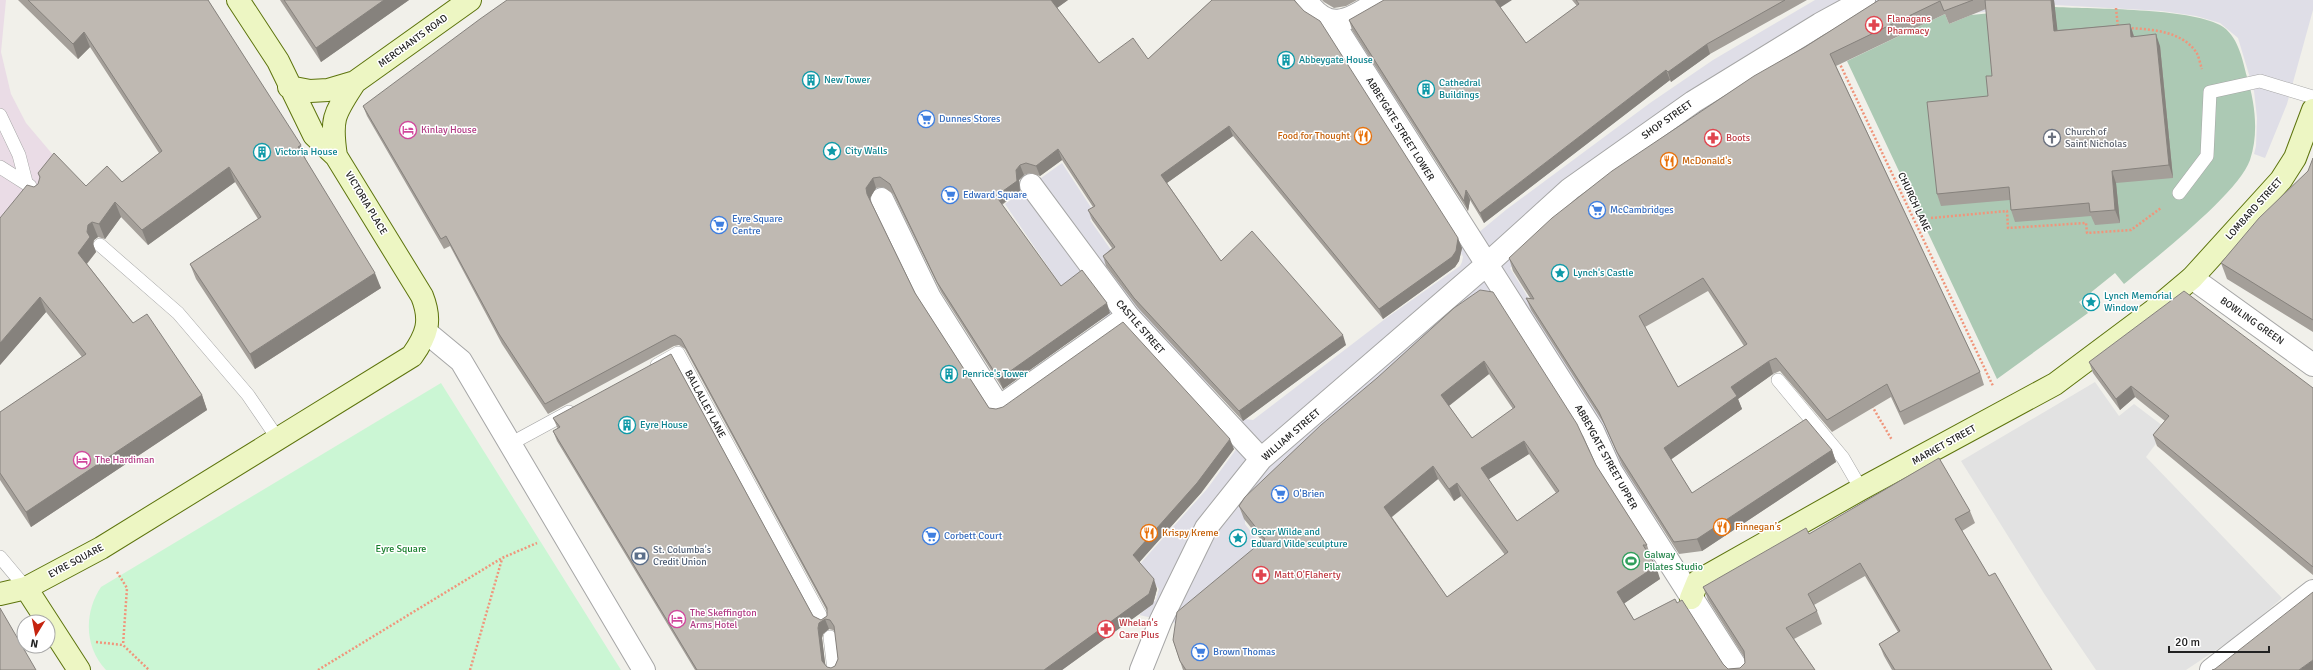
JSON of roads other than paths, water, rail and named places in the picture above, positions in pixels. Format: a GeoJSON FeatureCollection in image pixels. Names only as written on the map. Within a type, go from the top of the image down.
{"type":"FeatureCollection","features":[{"type":"Feature","properties":{"kind":"main road","name":"VICTORIA PLACE"},"geometry":{"type":"LineString","coordinates":[[238,0],[278,61],[289,87],[314,135],[336,156],[422,296],[428,310],[426,332]]}},
{"type":"Feature","properties":{"kind":"main road","name":"MERCHANTS ROAD"},"geometry":{"type":"LineString","coordinates":[[289,87],[310,91],[328,90],[355,82],[470,0]]}},
{"type":"Feature","properties":{"kind":"main road","name":"MERCHANTS ROAD"},"geometry":{"type":"LineString","coordinates":[[336,156],[332,130],[335,115],[355,82]]}},
{"type":"Feature","properties":{"kind":"main road","name":"LOMBARD STREET"},"geometry":{"type":"LineString","coordinates":[[2192,278],[2281,180],[2295,158],[2313,110]]}},
{"type":"Feature","properties":{"kind":"main road","name":"MARKET STREET"},"geometry":{"type":"LineString","coordinates":[[1690,598],[1698,581],[1861,489],[2055,384],[2154,310],[2192,278]]}},
{"type":"Feature","properties":{"kind":"main road","name":"EYRE SQUARE"},"geometry":{"type":"LineString","coordinates":[[0,594],[26,588],[101,548],[412,356],[422,342],[426,332]]}},
{"type":"Feature","properties":{"kind":"main road"},"geometry":{"type":"LineString","coordinates":[[26,588],[79,670]]}},
{"type":"Feature","properties":{"kind":"street","name":"ABBEYGATE STREET LOWER"},"geometry":{"type":"LineString","coordinates":[[1306,0],[1321,18],[1332,21],[1486,265]]}},
{"type":"Feature","properties":{"kind":"street"},"geometry":{"type":"LineString","coordinates":[[1332,21],[1348,18],[1381,0]]}},
{"type":"Feature","properties":{"kind":"street","name":"SHOP STREET"},"geometry":{"type":"LineString","coordinates":[[1486,265],[1570,189],[1693,102],[1820,24],[1864,0]]}},
{"type":"Feature","properties":{"kind":"street","name":"CASTLE STREET"},"geometry":{"type":"LineString","coordinates":[[1031,185],[1128,316],[1262,460]]}},
{"type":"Feature","properties":{"kind":"street"},"geometry":{"type":"LineString","coordinates":[[882,199],[930,298],[999,407],[1128,316]]}},
{"type":"Feature","properties":{"kind":"street","name":"WILLIAM STREET"},"geometry":{"type":"LineString","coordinates":[[1141,670],[1161,620],[1206,528],[1262,460],[1486,265]]}},
{"type":"Feature","properties":{"kind":"street","name":"ABBEYGATE STREET UPPER"},"geometry":{"type":"LineString","coordinates":[[1486,265],[1593,431],[1611,471],[1690,598],[1738,670]]}},
{"type":"Feature","properties":{"kind":"street","name":"BOWLING GREEN"},"geometry":{"type":"LineString","coordinates":[[2192,278],[2313,365]]}},
{"type":"Feature","properties":{"kind":"street"},"geometry":{"type":"LineString","coordinates":[[426,332],[461,360],[644,670]]}},
{"type":"Feature","properties":{"kind":"street"},"geometry":{"type":"LineString","coordinates":[[2211,670],[2313,591]]}},
{"type":"Feature","properties":{"kind":"lane"},"geometry":{"type":"LineString","coordinates":[[2179,193],[2207,156],[2210,92],[2260,81],[2313,97]]}},
{"type":"Feature","properties":{"kind":"lane"},"geometry":{"type":"LineString","coordinates":[[0,115],[19,155],[26,182]]}},
{"type":"Feature","properties":{"kind":"lane"},"geometry":{"type":"LineString","coordinates":[[0,167],[26,182],[38,194]]}},
{"type":"Feature","properties":{"kind":"lane"},"geometry":{"type":"LineString","coordinates":[[100,245],[178,313],[248,395],[278,439]]}},
{"type":"Feature","properties":{"kind":"lane","name":"BALLALLEY LANE"},"geometry":{"type":"LineString","coordinates":[[643,372],[678,353],[824,622]]}},
{"type":"Feature","properties":{"kind":"lane"},"geometry":{"type":"LineString","coordinates":[[1778,380],[1843,458],[1861,489]]}},
{"type":"Feature","properties":{"kind":"lane"},"geometry":{"type":"LineString","coordinates":[[510,444],[580,406]]}},
{"type":"Feature","properties":{"kind":"lane"},"geometry":{"type":"LineString","coordinates":[[0,558],[26,588]]}},
{"type":"Feature","properties":{"kind":"lane"},"geometry":{"type":"LineString","coordinates":[[830,637],[834,670]]}},
{"type":"Feature","properties":{"kind":"place","name":"Flanagans Pharmacy"},"geometry":{"type":"Point","coordinates":[1874,25]}},
{"type":"Feature","properties":{"kind":"place","name":"Abbeygate House"},"geometry":{"type":"Point","coordinates":[1286,60]}},
{"type":"Feature","properties":{"kind":"place","name":"New Tower"},"geometry":{"type":"Point","coordinates":[811,80]}},
{"type":"Feature","properties":{"kind":"place","name":"Cathedral Buildings"},"geometry":{"type":"Point","coordinates":[1426,89]}},
{"type":"Feature","properties":{"kind":"place","name":"Dunnes Stores"},"geometry":{"type":"Point","coordinates":[926,119]}},
{"type":"Feature","properties":{"kind":"place","name":"Kinlay House"},"geometry":{"type":"Point","coordinates":[408,130]}},
{"type":"Feature","properties":{"kind":"place","name":"Food for Thought"},"geometry":{"type":"Point","coordinates":[1363,136]}},
{"type":"Feature","properties":{"kind":"place","name":"Boots"},"geometry":{"type":"Point","coordinates":[1713,138]}},
{"type":"Feature","properties":{"kind":"place","name":"Church of Saint Nicholas"},"geometry":{"type":"Point","coordinates":[2052,138]}},
{"type":"Feature","properties":{"kind":"place","name":"City Walls"},"geometry":{"type":"Point","coordinates":[832,151]}},
{"type":"Feature","properties":{"kind":"place","name":"Victoria House"},"geometry":{"type":"Point","coordinates":[262,152]}},
{"type":"Feature","properties":{"kind":"place","name":"McDonald's"},"geometry":{"type":"Point","coordinates":[1669,161]}},
{"type":"Feature","properties":{"kind":"place","name":"Edward Square"},"geometry":{"type":"Point","coordinates":[950,195]}},
{"type":"Feature","properties":{"kind":"place","name":"McCambridges"},"geometry":{"type":"Point","coordinates":[1597,210]}},
{"type":"Feature","properties":{"kind":"place","name":"Eyre Square Centre"},"geometry":{"type":"Point","coordinates":[719,225]}},
{"type":"Feature","properties":{"kind":"place","name":"Lynch's Castle"},"geometry":{"type":"Point","coordinates":[1560,273]}},
{"type":"Feature","properties":{"kind":"place","name":"Lynch Memorial Window"},"geometry":{"type":"Point","coordinates":[2091,302]}},
{"type":"Feature","properties":{"kind":"place","name":"Penrice's Tower"},"geometry":{"type":"Point","coordinates":[949,374]}},
{"type":"Feature","properties":{"kind":"place","name":"Eyre House"},"geometry":{"type":"Point","coordinates":[627,425]}},
{"type":"Feature","properties":{"kind":"place","name":"The Hardiman"},"geometry":{"type":"Point","coordinates":[82,460]}},
{"type":"Feature","properties":{"kind":"place","name":"O'Brien"},"geometry":{"type":"Point","coordinates":[1280,494]}},
{"type":"Feature","properties":{"kind":"place","name":"Finnegan’s"},"geometry":{"type":"Point","coordinates":[1722,527]}},
{"type":"Feature","properties":{"kind":"place","name":"Krispy Kreme"},"geometry":{"type":"Point","coordinates":[1149,533]}},
{"type":"Feature","properties":{"kind":"place","name":"Corbett Court"},"geometry":{"type":"Point","coordinates":[931,536]}},
{"type":"Feature","properties":{"kind":"place","name":"Oscar Wilde and Eduard Vilde sculpture"},"geometry":{"type":"Point","coordinates":[1238,538]}},
{"type":"Feature","properties":{"kind":"place","name":"St. Columba's Credit Union"},"geometry":{"type":"Point","coordinates":[640,556]}},
{"type":"Feature","properties":{"kind":"place","name":"Galway Pilates Studio"},"geometry":{"type":"Point","coordinates":[1631,561]}},
{"type":"Feature","properties":{"kind":"place","name":"Matt O'Flaherty"},"geometry":{"type":"Point","coordinates":[1261,575]}},
{"type":"Feature","properties":{"kind":"place","name":"The Skeffington Arms Hotel"},"geometry":{"type":"Point","coordinates":[677,619]}},
{"type":"Feature","properties":{"kind":"place","name":"Whelan's Care Plus"},"geometry":{"type":"Point","coordinates":[1106,629]}},
{"type":"Feature","properties":{"kind":"place","name":"Brown Thomas"},"geometry":{"type":"Point","coordinates":[1200,652]}},
{"type":"Feature","properties":{"kind":"park label","name":"Eyre Square"},"geometry":{"type":"Point","coordinates":[401,549]}}]}
